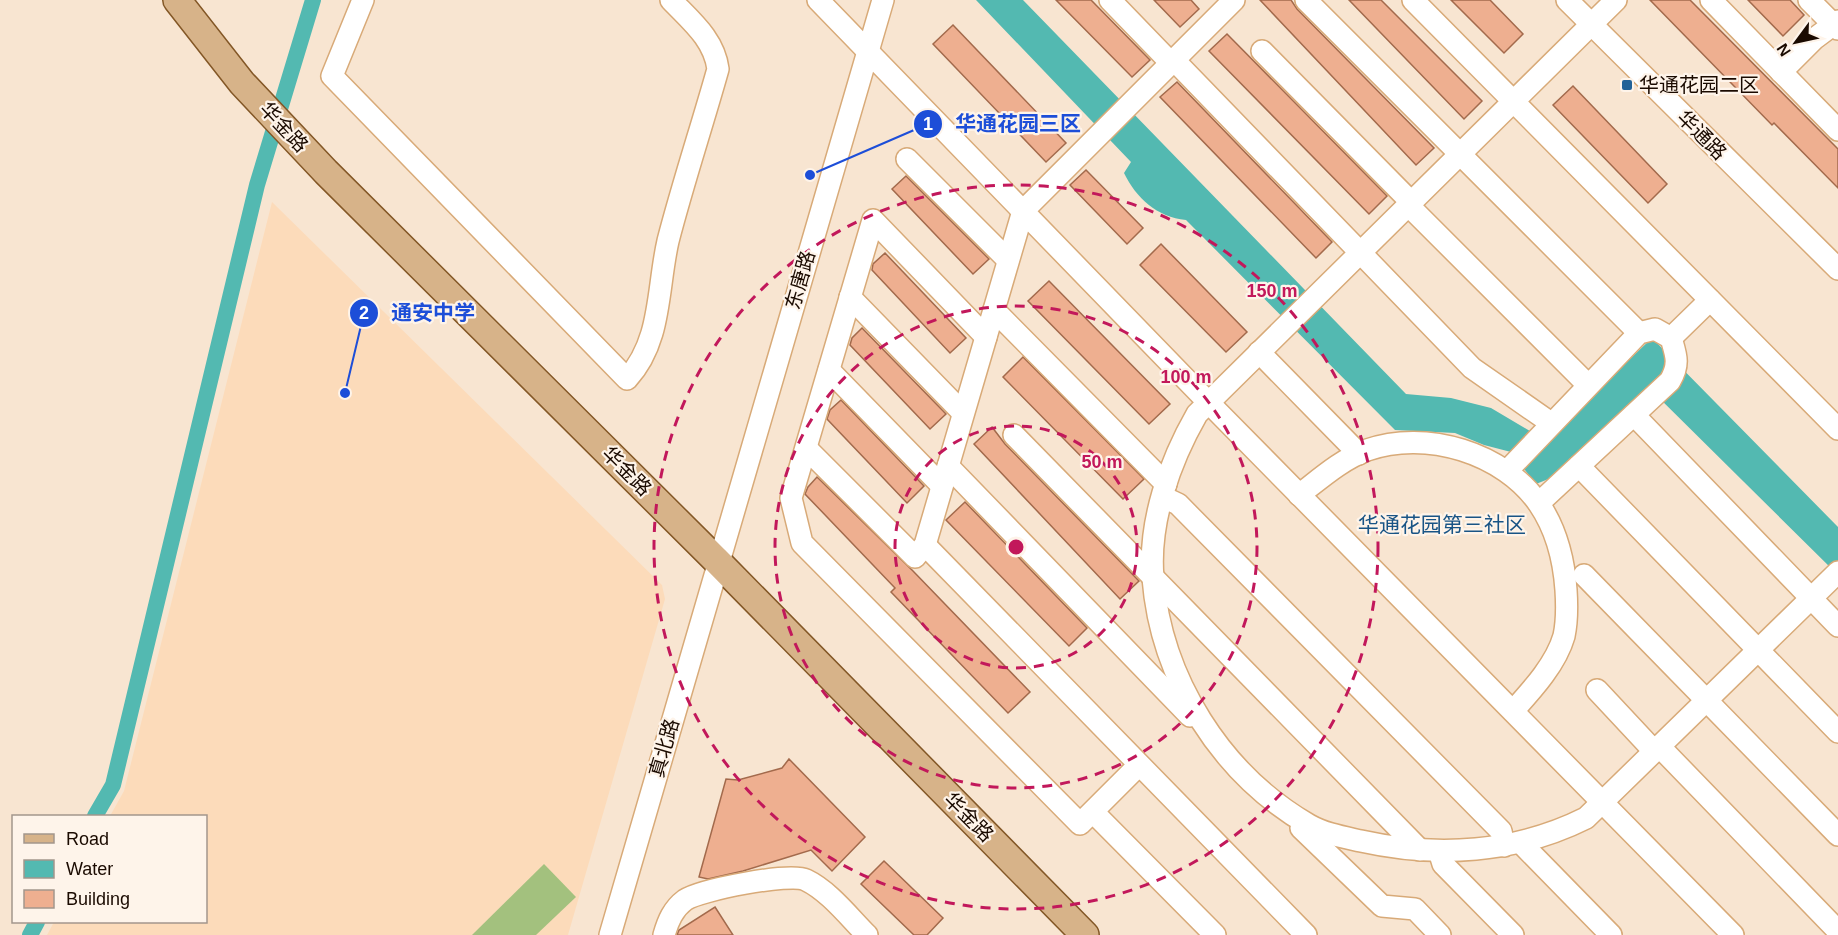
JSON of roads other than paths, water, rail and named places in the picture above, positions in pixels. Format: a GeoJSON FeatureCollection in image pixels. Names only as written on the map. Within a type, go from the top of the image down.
{"type":"FeatureCollection","features":[{"type":"Feature","properties":{"kind":"main road","name":"华金路"},"geometry":{"type":"LineString","coordinates":[[177,0],[249,90],[304,148],[717,561],[1085,935]]}},
{"type":"Feature","properties":{"kind":"street"},"geometry":{"type":"LineString","coordinates":[[363,0],[332,76],[627,379],[640,364],[650,347],[668,242],[718,69],[716,53],[710,42],[671,0]]}},
{"type":"Feature","properties":{"kind":"street"},"geometry":{"type":"LineString","coordinates":[[818,0],[1299,495],[1733,935]]}},
{"type":"Feature","properties":{"kind":"street","name":"东唐路"},"geometry":{"type":"LineString","coordinates":[[717,561],[883,0]]}},
{"type":"Feature","properties":{"kind":"street"},"geometry":{"type":"LineString","coordinates":[[1110,0],[1172,60],[1472,368],[1545,428]]}},
{"type":"Feature","properties":{"kind":"street"},"geometry":{"type":"LineString","coordinates":[[1306,0],[1639,333]]}},
{"type":"Feature","properties":{"kind":"street"},"geometry":{"type":"LineString","coordinates":[[1413,0],[1838,429]]}},
{"type":"Feature","properties":{"kind":"street","name":"华通路"},"geometry":{"type":"LineString","coordinates":[[1566,0],[1838,269]]}},
{"type":"Feature","properties":{"kind":"street"},"geometry":{"type":"LineString","coordinates":[[1215,742],[1191,708],[1169,650],[1153,577],[1156,525],[1182,441],[1197,414],[1616,0]]}},
{"type":"Feature","properties":{"kind":"street"},"geometry":{"type":"LineString","coordinates":[[1711,0],[1838,130]]}},
{"type":"Feature","properties":{"kind":"street"},"geometry":{"type":"LineString","coordinates":[[1781,72],[1836,25],[1809,0]]}},
{"type":"Feature","properties":{"kind":"street"},"geometry":{"type":"LineString","coordinates":[[807,448],[915,557],[925,545],[1023,211],[1172,60],[1220,5]]}},
{"type":"Feature","properties":{"kind":"street"},"geometry":{"type":"LineString","coordinates":[[1262,51],[1588,385]]}},
{"type":"Feature","properties":{"kind":"street"},"geometry":{"type":"LineString","coordinates":[[907,159],[1008,260]]}},
{"type":"Feature","properties":{"kind":"street"},"geometry":{"type":"LineString","coordinates":[[986,337],[873,220],[807,448],[790,498],[802,543],[1080,824],[1139,765]]}},
{"type":"Feature","properties":{"kind":"street"},"geometry":{"type":"LineString","coordinates":[[850,297],[963,413]]}},
{"type":"Feature","properties":{"kind":"street"},"geometry":{"type":"LineString","coordinates":[[1671,338],[1710,300]]}},
{"type":"Feature","properties":{"kind":"street"},"geometry":{"type":"LineString","coordinates":[[994,310],[1178,504],[1513,845],[1611,935]]}},
{"type":"Feature","properties":{"kind":"street"},"geometry":{"type":"LineString","coordinates":[[1510,466],[1639,333],[1655,329],[1671,338],[1678,360],[1677,370],[1670,381],[1539,504]]}},
{"type":"Feature","properties":{"kind":"street"},"geometry":{"type":"LineString","coordinates":[[1259,352],[1359,454]]}},
{"type":"Feature","properties":{"kind":"street"},"geometry":{"type":"LineString","coordinates":[[830,370],[945,476],[1148,673],[1269,798],[1310,826],[1382,906],[1415,909],[1440,935]]}},
{"type":"Feature","properties":{"kind":"street"},"geometry":{"type":"LineString","coordinates":[[1634,415],[1815,594],[1838,626]]}},
{"type":"Feature","properties":{"kind":"street"},"geometry":{"type":"LineString","coordinates":[[1014,435],[1153,577],[1513,935]]}},
{"type":"Feature","properties":{"kind":"street"},"geometry":{"type":"LineString","coordinates":[[1299,495],[1342,462],[1359,454],[1404,443],[1439,445],[1510,466],[1539,504],[1553,530],[1564,569],[1567,603],[1564,636],[1551,664],[1513,711]]}},
{"type":"Feature","properties":{"kind":"street"},"geometry":{"type":"LineString","coordinates":[[1579,466],[1838,732]]}},
{"type":"Feature","properties":{"kind":"street"},"geometry":{"type":"LineString","coordinates":[[925,545],[1305,935]]}},
{"type":"Feature","properties":{"kind":"street","name":"真北路"},"geometry":{"type":"LineString","coordinates":[[610,935],[717,561]]}},
{"type":"Feature","properties":{"kind":"street"},"geometry":{"type":"LineString","coordinates":[[1324,840],[1429,851],[1513,845],[1555,833],[1586,818],[1838,572]]}},
{"type":"Feature","properties":{"kind":"street"},"geometry":{"type":"LineString","coordinates":[[1584,575],[1838,835]]}},
{"type":"Feature","properties":{"kind":"street"},"geometry":{"type":"LineString","coordinates":[[1148,673],[1169,650]]}},
{"type":"Feature","properties":{"kind":"street"},"geometry":{"type":"LineString","coordinates":[[1597,690],[1838,931]]}},
{"type":"Feature","properties":{"kind":"street"},"geometry":{"type":"LineString","coordinates":[[1093,812],[1215,935]]}},
{"type":"Feature","properties":{"kind":"street"},"geometry":{"type":"LineString","coordinates":[[664,935],[674,911],[686,900],[705,891],[788,877],[804,878],[818,888],[867,935]]}},
{"type":"Feature","properties":{"kind":"water"},"geometry":{"type":"Polygon","coordinates":[[[976,0],[1023,0],[1406,394],[1451,398],[1491,408],[1545,440],[1652,338],[1838,527],[1838,575],[1648,387],[1561,474],[1536,484],[1511,452],[1484,445],[1455,433],[1395,430],[1186,220],[1166,215],[1141,198],[1124,173],[1131,162],[976,0]]]}},
{"type":"Feature","properties":{"kind":"waterway"},"geometry":{"type":"LineString","coordinates":[[96,815],[113,785],[257,185],[313,0]]}},
{"type":"Feature","properties":{"kind":"waterway"},"geometry":{"type":"LineString","coordinates":[[30,935],[36,923]]}},
{"type":"Feature","properties":{"kind":"place","name":"华通花园二区"},"geometry":{"type":"Point","coordinates":[1627,85]}},
{"type":"Feature","properties":{"kind":"place","name":"华通花园三区"},"geometry":{"type":"Point","coordinates":[810,175]}},
{"type":"Feature","properties":{"kind":"place","name":"通安中学"},"geometry":{"type":"Point","coordinates":[345,393]}},
{"type":"Feature","properties":{"kind":"district","name":"华通花园第三社区"},"geometry":{"type":"Point","coordinates":[1442,524]}}]}
